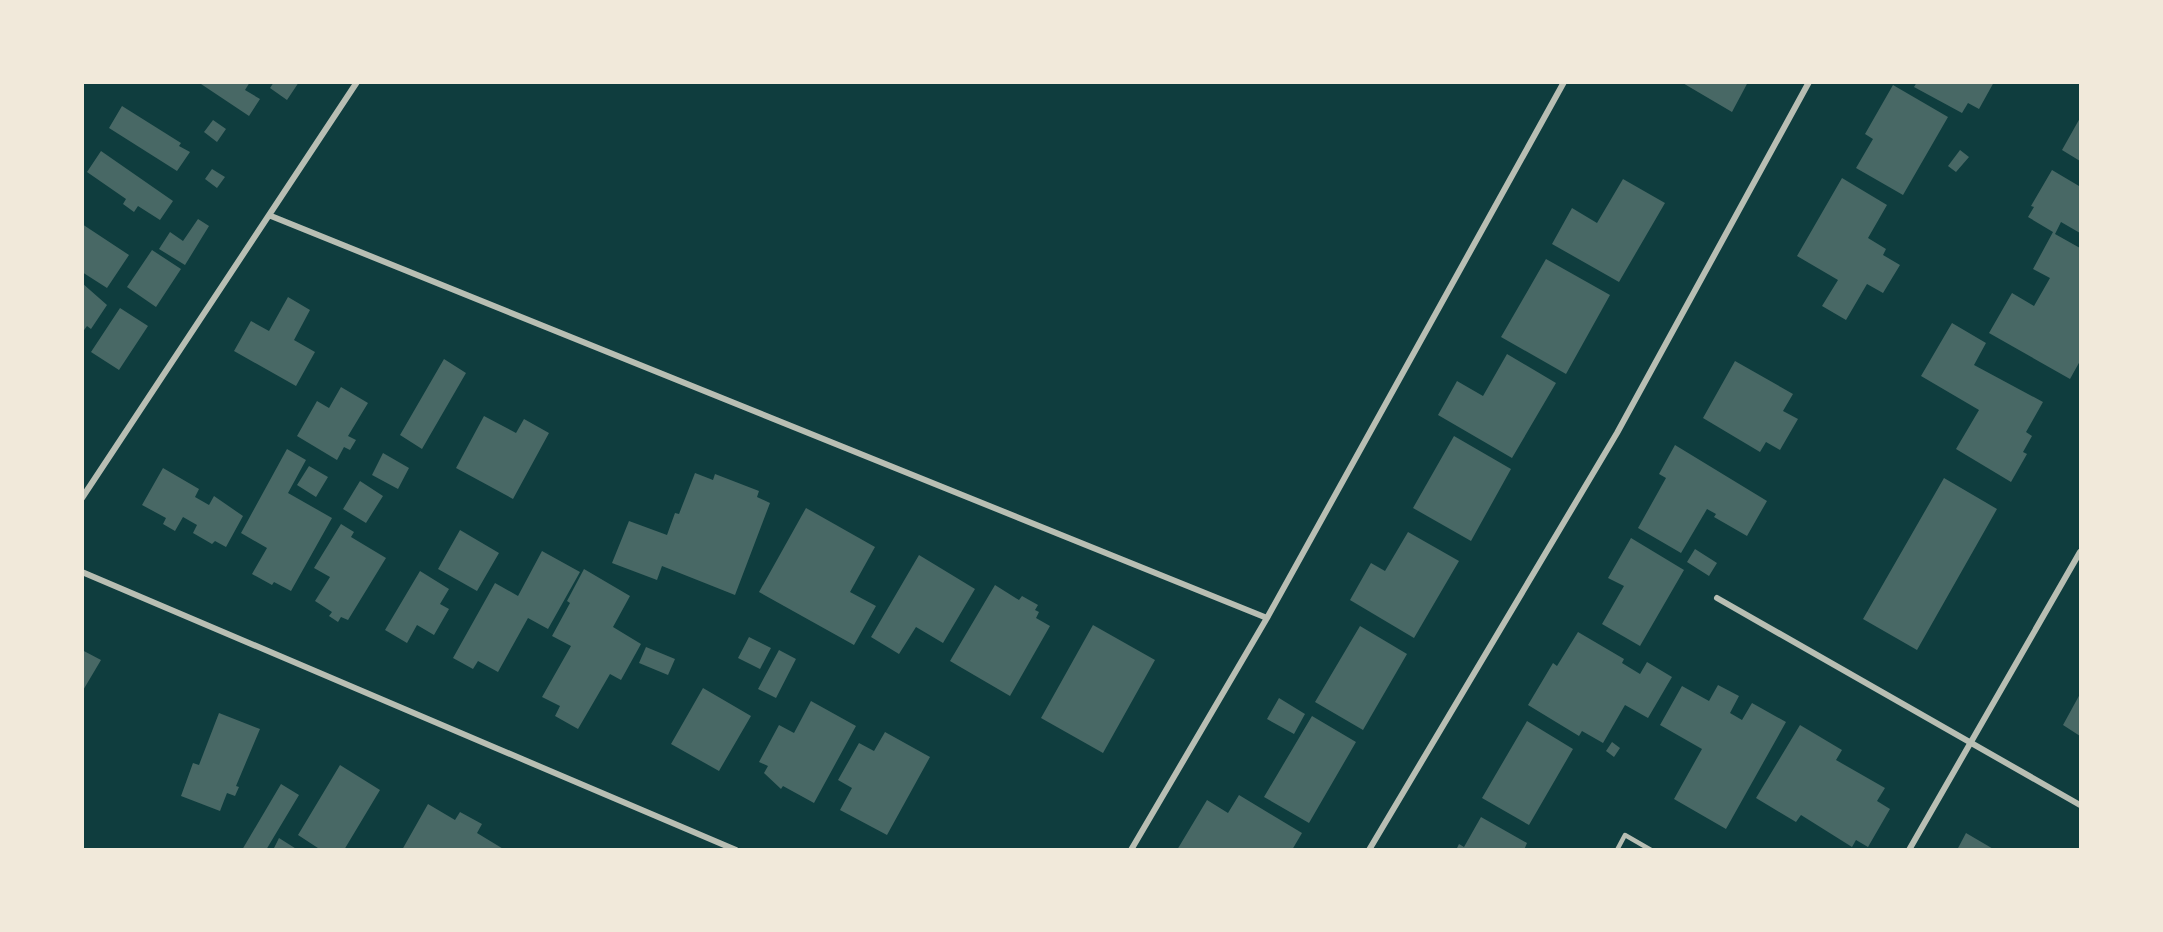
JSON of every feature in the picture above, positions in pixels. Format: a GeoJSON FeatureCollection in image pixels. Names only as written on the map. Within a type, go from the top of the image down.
{"type":"FeatureCollection","features":[{"type":"Feature","properties":{"kind":"street"},"geometry":{"type":"LineString","coordinates":[[82,498],[271,216],[357,82]]}},
{"type":"Feature","properties":{"kind":"street"},"geometry":{"type":"LineString","coordinates":[[1131,849],[1267,618],[1564,82]]}},
{"type":"Feature","properties":{"kind":"street"},"geometry":{"type":"LineString","coordinates":[[1369,849],[1617,433],[1809,82]]}},
{"type":"Feature","properties":{"kind":"street"},"geometry":{"type":"LineString","coordinates":[[271,216],[1267,618]]}},
{"type":"Feature","properties":{"kind":"street"},"geometry":{"type":"LineString","coordinates":[[1909,849],[2080,552]]}},
{"type":"Feature","properties":{"kind":"street"},"geometry":{"type":"LineString","coordinates":[[82,572],[736,849]]}},
{"type":"Feature","properties":{"kind":"street"},"geometry":{"type":"LineString","coordinates":[[1717,598],[2080,805]]}},
{"type":"Feature","properties":{"kind":"lane"},"geometry":{"type":"LineString","coordinates":[[1617,849],[1625,835],[1651,849]]}},
{"type":"Feature","properties":{"kind":"building"},"geometry":{"type":"Polygon","coordinates":[[[198,82],[250,82],[245,90],[260,99],[249,116],[198,82]]]}},
{"type":"Feature","properties":{"kind":"building"},"geometry":{"type":"Polygon","coordinates":[[[274,82],[299,82],[287,100],[270,88],[274,82]]]}},
{"type":"Feature","properties":{"kind":"building"},"geometry":{"type":"Polygon","coordinates":[[[1681,82],[1748,82],[1732,112],[1681,82]]]}},
{"type":"Feature","properties":{"kind":"building"},"geometry":{"type":"Polygon","coordinates":[[[1917,82],[1994,82],[1979,109],[1968,103],[1962,113],[1914,87],[1917,82]]]}},
{"type":"Feature","properties":{"kind":"building"},"geometry":{"type":"Polygon","coordinates":[[[1893,85],[1948,117],[1903,195],[1856,168],[1873,139],[1865,134],[1893,85]]]}},
{"type":"Feature","properties":{"kind":"building"},"geometry":{"type":"Polygon","coordinates":[[[122,106],[181,143],[179,146],[190,152],[177,171],[109,128],[122,106]]]}},
{"type":"Feature","properties":{"kind":"building"},"geometry":{"type":"Polygon","coordinates":[[[2080,118],[2080,161],[2062,150],[2080,118]]]}},
{"type":"Feature","properties":{"kind":"building"},"geometry":{"type":"Polygon","coordinates":[[[213,120],[226,129],[217,142],[204,132],[213,120]]]}},
{"type":"Feature","properties":{"kind":"building"},"geometry":{"type":"Polygon","coordinates":[[[1960,150],[1969,157],[1956,172],[1948,166],[1960,150]]]}},
{"type":"Feature","properties":{"kind":"building"},"geometry":{"type":"Polygon","coordinates":[[[101,151],[173,201],[160,220],[138,206],[134,212],[123,204],[126,199],[87,172],[101,151]]]}},
{"type":"Feature","properties":{"kind":"building"},"geometry":{"type":"Polygon","coordinates":[[[212,169],[225,177],[217,188],[205,179],[212,169]]]}},
{"type":"Feature","properties":{"kind":"building"},"geometry":{"type":"Polygon","coordinates":[[[2052,170],[2079,186],[2080,182],[2080,233],[2061,222],[2055,234],[2080,248],[2080,361],[2070,379],[1989,333],[2012,293],[2034,306],[2050,278],[2033,269],[2053,232],[2028,217],[2034,207],[2031,206],[2052,170]]]}},
{"type":"Feature","properties":{"kind":"building"},"geometry":{"type":"Polygon","coordinates":[[[1842,178],[1887,205],[1868,238],[1886,249],[1883,255],[1900,265],[1883,293],[1867,284],[1846,320],[1822,306],[1838,280],[1797,256],[1842,178]]]}},
{"type":"Feature","properties":{"kind":"building"},"geometry":{"type":"Polygon","coordinates":[[[1623,179],[1665,203],[1619,282],[1552,244],[1572,208],[1597,223],[1623,179]]]}},
{"type":"Feature","properties":{"kind":"building"},"geometry":{"type":"Polygon","coordinates":[[[198,219],[209,226],[185,265],[159,249],[170,232],[183,241],[198,219]]]}},
{"type":"Feature","properties":{"kind":"building"},"geometry":{"type":"Polygon","coordinates":[[[82,224],[129,255],[107,288],[82,272],[82,224]]]}},
{"type":"Feature","properties":{"kind":"building"},"geometry":{"type":"Polygon","coordinates":[[[152,250],[181,269],[156,307],[127,287],[152,250]]]}},
{"type":"Feature","properties":{"kind":"building"},"geometry":{"type":"Polygon","coordinates":[[[1546,259],[1610,295],[1566,374],[1501,337],[1546,259]]]}},
{"type":"Feature","properties":{"kind":"building"},"geometry":{"type":"Polygon","coordinates":[[[82,283],[107,305],[91,329],[87,326],[82,333],[82,283]]]}},
{"type":"Feature","properties":{"kind":"building"},"geometry":{"type":"Polygon","coordinates":[[[288,297],[310,310],[294,340],[315,352],[296,386],[234,351],[251,321],[269,331],[288,297]]]}},
{"type":"Feature","properties":{"kind":"building"},"geometry":{"type":"Polygon","coordinates":[[[120,308],[148,326],[119,370],[91,352],[120,308]]]}},
{"type":"Feature","properties":{"kind":"building"},"geometry":{"type":"Polygon","coordinates":[[[1952,323],[1986,343],[1974,365],[2043,402],[2026,432],[2032,436],[2023,452],[2027,454],[2011,482],[1956,449],[1979,410],[1921,376],[1952,323]]]}},
{"type":"Feature","properties":{"kind":"building"},"geometry":{"type":"Polygon","coordinates":[[[1507,354],[1556,383],[1512,458],[1438,415],[1457,381],[1483,396],[1507,354]]]}},
{"type":"Feature","properties":{"kind":"building"},"geometry":{"type":"Polygon","coordinates":[[[444,359],[466,373],[422,449],[400,435],[444,359]]]}},
{"type":"Feature","properties":{"kind":"building"},"geometry":{"type":"Polygon","coordinates":[[[1735,361],[1793,394],[1783,411],[1798,419],[1780,450],[1766,442],[1760,452],[1703,418],[1735,361]]]}},
{"type":"Feature","properties":{"kind":"building"},"geometry":{"type":"Polygon","coordinates":[[[341,387],[368,403],[348,436],[356,440],[350,450],[344,447],[337,460],[297,436],[317,401],[329,408],[341,387]]]}},
{"type":"Feature","properties":{"kind":"building"},"geometry":{"type":"Polygon","coordinates":[[[484,416],[516,433],[524,419],[549,433],[513,499],[456,468],[484,416]]]}},
{"type":"Feature","properties":{"kind":"building"},"geometry":{"type":"Polygon","coordinates":[[[1454,436],[1511,469],[1471,541],[1413,508],[1454,436]]]}},
{"type":"Feature","properties":{"kind":"building"},"geometry":{"type":"Polygon","coordinates":[[[1675,445],[1767,501],[1747,536],[1714,517],[1716,514],[1707,509],[1681,553],[1638,528],[1666,478],[1659,474],[1675,445]]]}},
{"type":"Feature","properties":{"kind":"building"},"geometry":{"type":"Polygon","coordinates":[[[287,449],[306,460],[288,493],[332,518],[291,591],[274,582],[272,585],[252,574],[267,548],[241,533],[287,449]]]}},
{"type":"Feature","properties":{"kind":"building"},"geometry":{"type":"Polygon","coordinates":[[[383,453],[409,468],[398,489],[372,475],[383,453]]]}},
{"type":"Feature","properties":{"kind":"building"},"geometry":{"type":"Polygon","coordinates":[[[309,466],[328,477],[316,497],[297,485],[309,466]]]}},
{"type":"Feature","properties":{"kind":"building"},"geometry":{"type":"Polygon","coordinates":[[[163,468],[199,489],[195,497],[209,505],[214,496],[243,516],[226,547],[215,541],[212,544],[193,533],[197,525],[183,517],[175,531],[163,524],[166,518],[142,505],[163,468]]]}},
{"type":"Feature","properties":{"kind":"building"},"geometry":{"type":"Polygon","coordinates":[[[695,473],[713,480],[715,474],[759,491],[757,497],[770,503],[735,595],[662,566],[657,580],[612,563],[629,521],[667,535],[675,513],[679,514],[695,473]]]}},
{"type":"Feature","properties":{"kind":"building"},"geometry":{"type":"Polygon","coordinates":[[[1944,478],[1997,509],[1917,650],[1863,619],[1944,478]]]}},
{"type":"Feature","properties":{"kind":"building"},"geometry":{"type":"Polygon","coordinates":[[[360,481],[383,496],[366,523],[343,509],[360,481]]]}},
{"type":"Feature","properties":{"kind":"building"},"geometry":{"type":"Polygon","coordinates":[[[806,508],[875,547],[850,592],[876,606],[854,645],[759,592],[806,508]]]}},
{"type":"Feature","properties":{"kind":"building"},"geometry":{"type":"Polygon","coordinates":[[[341,524],[354,532],[351,537],[386,558],[348,620],[341,617],[338,622],[329,616],[332,612],[315,601],[330,577],[314,568],[341,524]]]}},
{"type":"Feature","properties":{"kind":"building"},"geometry":{"type":"Polygon","coordinates":[[[460,530],[499,553],[477,591],[438,569],[460,530]]]}},
{"type":"Feature","properties":{"kind":"building"},"geometry":{"type":"Polygon","coordinates":[[[1408,532],[1459,561],[1414,638],[1350,600],[1371,563],[1385,571],[1408,532]]]}},
{"type":"Feature","properties":{"kind":"building"},"geometry":{"type":"Polygon","coordinates":[[[1631,538],[1684,570],[1640,646],[1602,624],[1624,586],[1608,578],[1631,538]]]}},
{"type":"Feature","properties":{"kind":"building"},"geometry":{"type":"Polygon","coordinates":[[[1695,549],[1717,563],[1709,576],[1687,562],[1695,549]]]}},
{"type":"Feature","properties":{"kind":"building"},"geometry":{"type":"Polygon","coordinates":[[[542,551],[580,572],[548,629],[528,618],[498,672],[478,661],[473,669],[453,658],[495,583],[518,596],[542,551]]]}},
{"type":"Feature","properties":{"kind":"building"},"geometry":{"type":"Polygon","coordinates":[[[919,555],[975,589],[943,643],[916,627],[899,654],[871,637],[919,555]]]}},
{"type":"Feature","properties":{"kind":"building"},"geometry":{"type":"Polygon","coordinates":[[[584,569],[630,596],[613,627],[641,644],[621,680],[610,674],[578,729],[555,716],[560,706],[542,697],[571,646],[552,636],[570,603],[567,601],[584,569]]]}},
{"type":"Feature","properties":{"kind":"building"},"geometry":{"type":"Polygon","coordinates":[[[420,571],[449,589],[440,604],[449,609],[434,635],[417,625],[407,643],[385,630],[420,571]]]}},
{"type":"Feature","properties":{"kind":"building"},"geometry":{"type":"Polygon","coordinates":[[[995,585],[1019,600],[1022,596],[1038,605],[1035,610],[1039,612],[1036,618],[1050,626],[1010,696],[950,661],[995,585]]]}},
{"type":"Feature","properties":{"kind":"building"},"geometry":{"type":"Polygon","coordinates":[[[1093,625],[1155,660],[1103,753],[1041,718],[1093,625]]]}},
{"type":"Feature","properties":{"kind":"building"},"geometry":{"type":"Polygon","coordinates":[[[1360,626],[1407,654],[1363,730],[1315,702],[1360,626]]]}},
{"type":"Feature","properties":{"kind":"building"},"geometry":{"type":"Polygon","coordinates":[[[1578,632],[1624,659],[1622,663],[1640,674],[1647,662],[1672,677],[1648,718],[1625,705],[1603,743],[1582,731],[1579,736],[1528,705],[1553,663],[1557,666],[1578,632]]]}},
{"type":"Feature","properties":{"kind":"building"},"geometry":{"type":"Polygon","coordinates":[[[749,637],[771,648],[760,669],[738,658],[749,637]]]}},
{"type":"Feature","properties":{"kind":"building"},"geometry":{"type":"Polygon","coordinates":[[[646,647],[675,659],[668,675],[639,663],[646,647]]]}},
{"type":"Feature","properties":{"kind":"building"},"geometry":{"type":"Polygon","coordinates":[[[82,650],[101,660],[82,692],[82,650]]]}},
{"type":"Feature","properties":{"kind":"building"},"geometry":{"type":"Polygon","coordinates":[[[779,650],[796,659],[776,698],[758,689],[779,650]]]}},
{"type":"Feature","properties":{"kind":"building"},"geometry":{"type":"Polygon","coordinates":[[[1718,685],[1739,696],[1730,713],[1742,720],[1752,703],[1786,722],[1726,829],[1674,799],[1702,749],[1660,725],[1682,686],[1709,701],[1718,685]]]}},
{"type":"Feature","properties":{"kind":"building"},"geometry":{"type":"Polygon","coordinates":[[[703,688],[751,716],[719,771],[671,744],[703,688]]]}},
{"type":"Feature","properties":{"kind":"building"},"geometry":{"type":"Polygon","coordinates":[[[2080,694],[2080,736],[2063,725],[2080,694]]]}},
{"type":"Feature","properties":{"kind":"building"},"geometry":{"type":"Polygon","coordinates":[[[1279,698],[1305,714],[1294,734],[1267,719],[1279,698]]]}},
{"type":"Feature","properties":{"kind":"building"},"geometry":{"type":"Polygon","coordinates":[[[811,701],[856,726],[814,803],[783,786],[781,789],[764,773],[768,766],[759,762],[779,725],[794,733],[811,701]]]}},
{"type":"Feature","properties":{"kind":"building"},"geometry":{"type":"Polygon","coordinates":[[[219,713],[260,729],[236,786],[239,787],[235,796],[227,793],[220,811],[181,796],[193,763],[199,765],[219,713]]]}},
{"type":"Feature","properties":{"kind":"building"},"geometry":{"type":"Polygon","coordinates":[[[1312,716],[1356,742],[1309,823],[1264,797],[1312,716]]]}},
{"type":"Feature","properties":{"kind":"building"},"geometry":{"type":"Polygon","coordinates":[[[1527,721],[1573,749],[1529,825],[1482,798],[1527,721]]]}},
{"type":"Feature","properties":{"kind":"building"},"geometry":{"type":"Polygon","coordinates":[[[1800,725],[1842,750],[1836,760],[1885,788],[1877,801],[1890,809],[1868,847],[1856,840],[1852,847],[1801,815],[1796,822],[1756,798],[1800,725]]]}},
{"type":"Feature","properties":{"kind":"building"},"geometry":{"type":"Polygon","coordinates":[[[885,732],[930,757],[887,835],[840,810],[852,788],[838,780],[859,743],[874,751],[885,732]]]}},
{"type":"Feature","properties":{"kind":"building"},"geometry":{"type":"Polygon","coordinates":[[[1612,742],[1620,748],[1614,757],[1606,751],[1612,742]]]}},
{"type":"Feature","properties":{"kind":"building"},"geometry":{"type":"Polygon","coordinates":[[[340,765],[380,790],[344,850],[321,850],[298,835],[340,765]]]}},
{"type":"Feature","properties":{"kind":"building"},"geometry":{"type":"Polygon","coordinates":[[[281,784],[299,795],[266,850],[242,850],[281,784]]]}},
{"type":"Feature","properties":{"kind":"building"},"geometry":{"type":"Polygon","coordinates":[[[1239,795],[1302,833],[1292,850],[1177,850],[1207,800],[1228,813],[1239,795]]]}},
{"type":"Feature","properties":{"kind":"building"},"geometry":{"type":"Polygon","coordinates":[[[428,804],[455,820],[460,812],[482,824],[477,833],[505,850],[402,850],[428,804]]]}},
{"type":"Feature","properties":{"kind":"building"},"geometry":{"type":"Polygon","coordinates":[[[1481,817],[1527,843],[1524,850],[1456,850],[1459,844],[1464,847],[1481,817]]]}},
{"type":"Feature","properties":{"kind":"building"},"geometry":{"type":"Polygon","coordinates":[[[1966,833],[1995,850],[1957,850],[1966,833]]]}},
{"type":"Feature","properties":{"kind":"building"},"geometry":{"type":"Polygon","coordinates":[[[279,838],[298,850],[273,850],[279,838]]]}}]}
